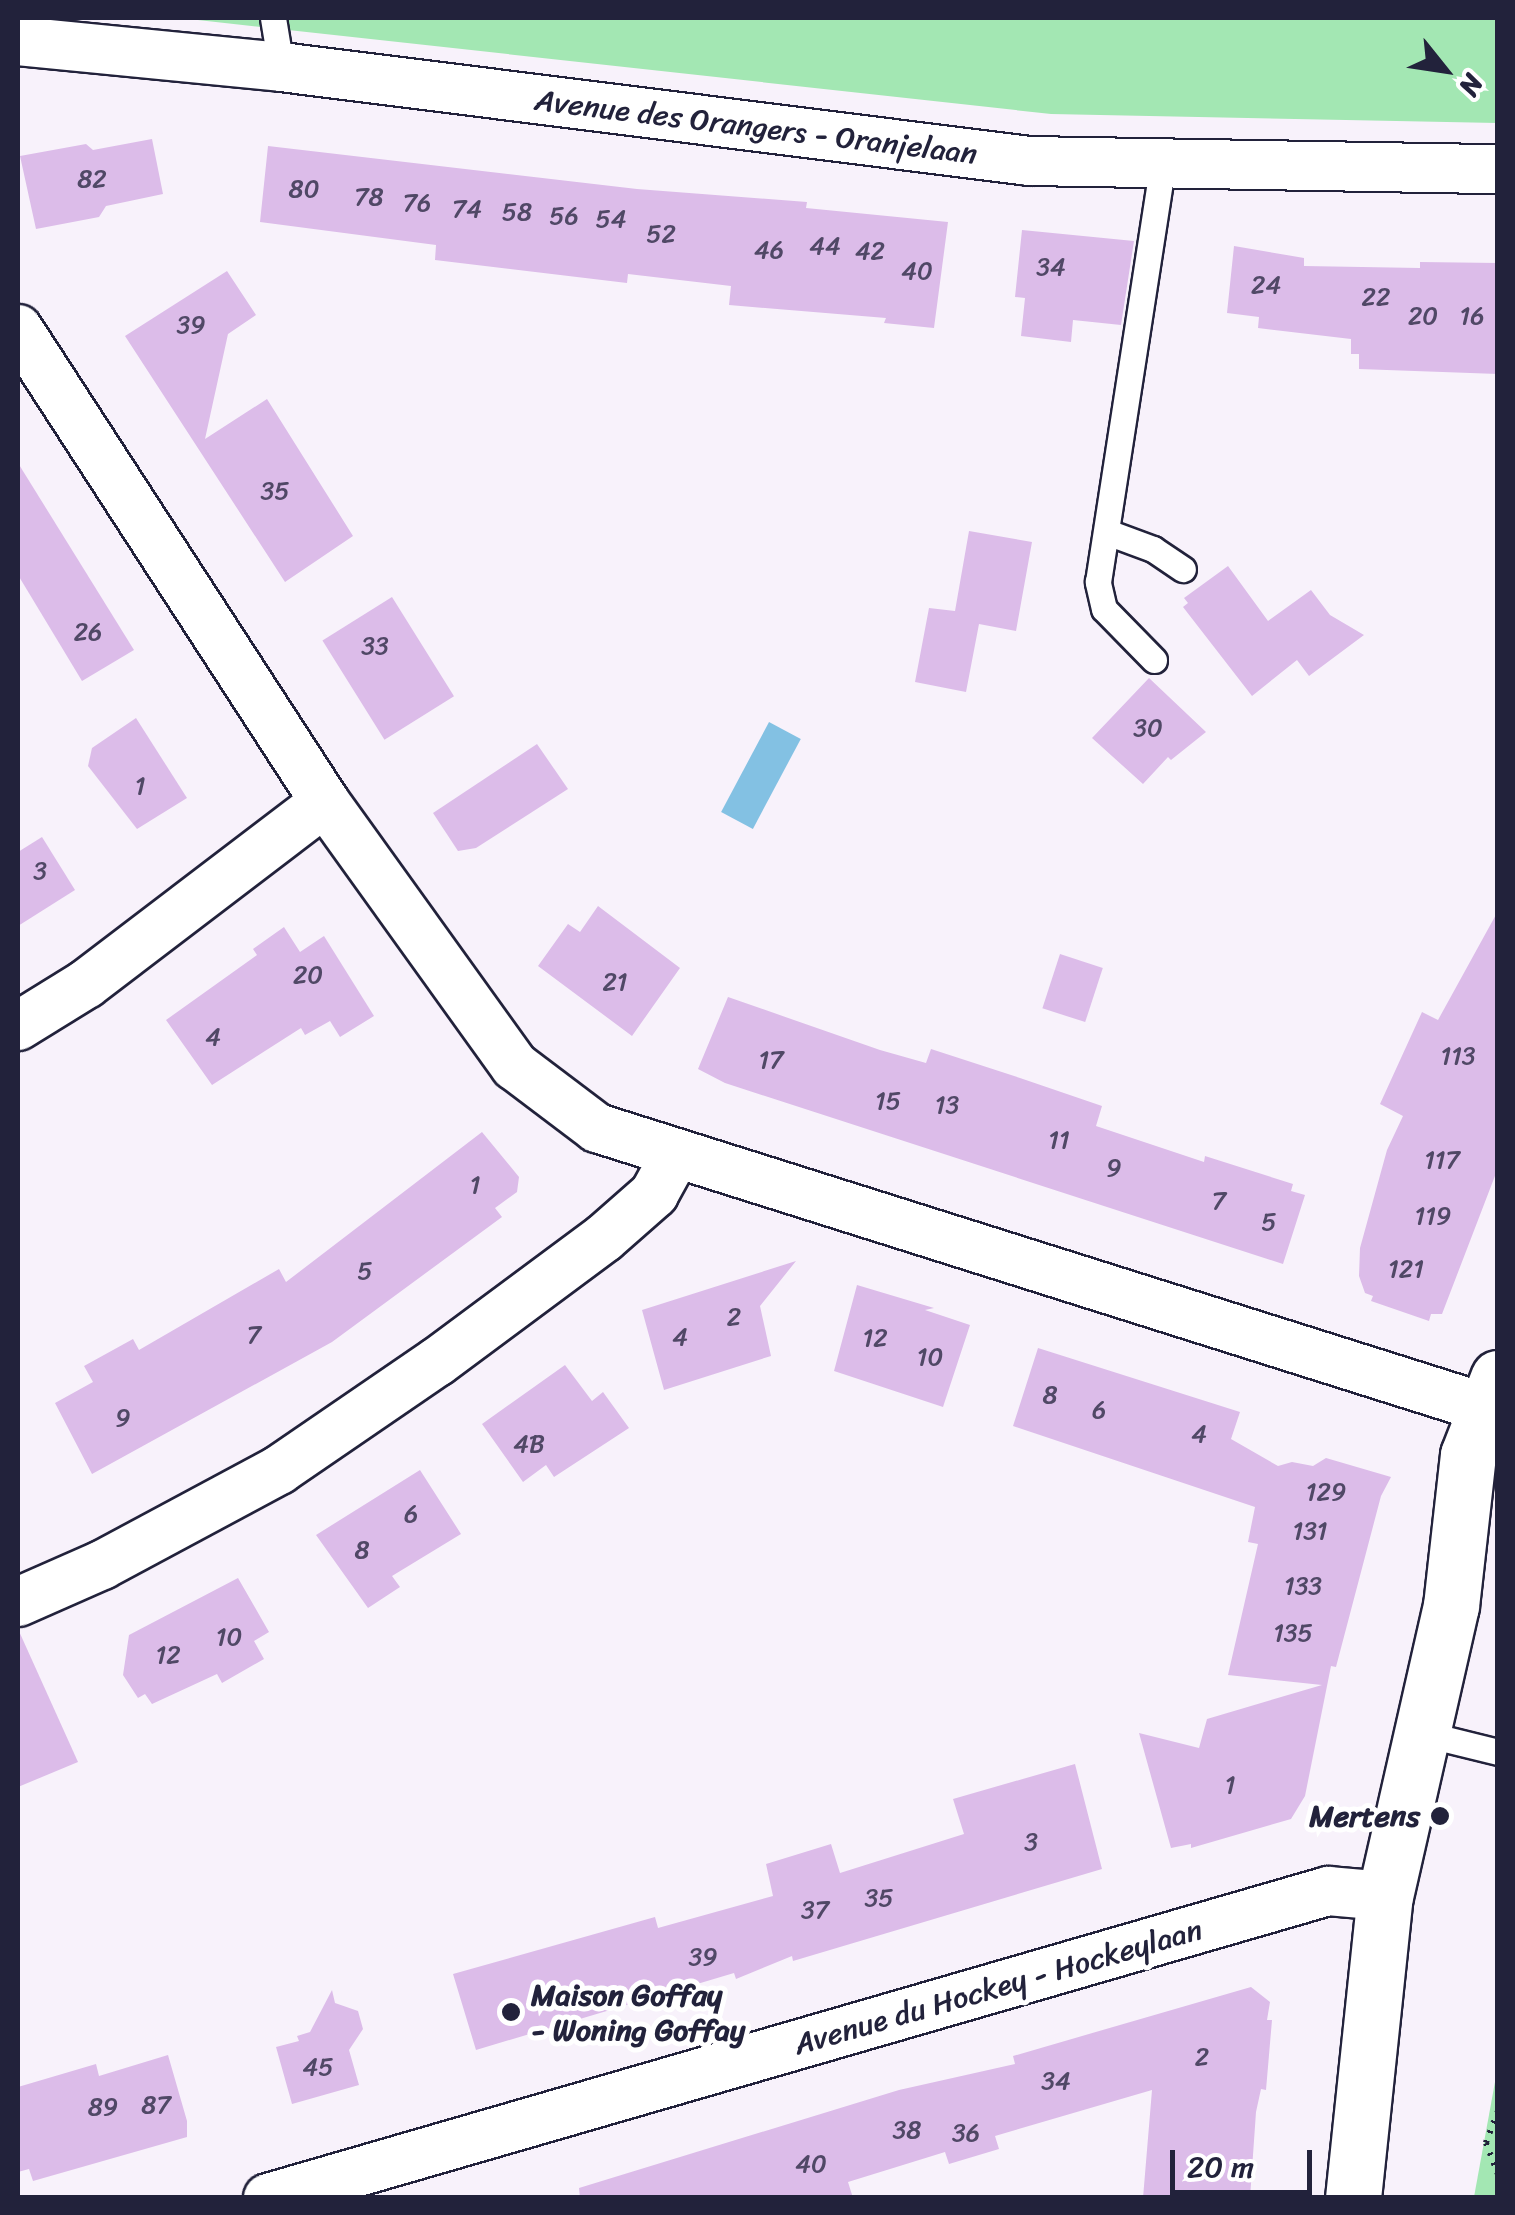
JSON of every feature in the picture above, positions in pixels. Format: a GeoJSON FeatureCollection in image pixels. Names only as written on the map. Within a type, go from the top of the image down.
{"type":"FeatureCollection","features":[{"type":"Feature","properties":{"kind":"street","name":"Avenue des Orangers - Oranjelaan"},"geometry":{"type":"LineString","coordinates":[[18,41],[281,67],[1030,161],[1498,168]]}},
{"type":"Feature","properties":{"kind":"street"},"geometry":{"type":"LineString","coordinates":[[18,329],[325,802],[515,1066],[597,1128],[1493,1400],[1468,1455],[1451,1606],[1385,1896],[1353,2198]]}},
{"type":"Feature","properties":{"kind":"street"},"geometry":{"type":"LineString","coordinates":[[18,1026],[86,984],[325,802]]}},
{"type":"Feature","properties":{"kind":"street"},"geometry":{"type":"LineString","coordinates":[[18,1602],[102,1564],[280,1470],[437,1362],[604,1238],[654,1194],[676,1154]]}},
{"type":"Feature","properties":{"kind":"street"},"geometry":{"type":"LineString","coordinates":[[1451,1606],[1498,1507]]}},
{"type":"Feature","properties":{"kind":"street","name":"Avenue du Hockey - Hockeylaan"},"geometry":{"type":"LineString","coordinates":[[268,2198],[1328,1892],[1385,1896]]}},
{"type":"Feature","properties":{"kind":"lane"},"geometry":{"type":"LineString","coordinates":[[273,18],[281,67]]}},
{"type":"Feature","properties":{"kind":"lane"},"geometry":{"type":"LineString","coordinates":[[1154,660],[1104,609],[1098,582],[1163,163]]}},
{"type":"Feature","properties":{"kind":"lane"},"geometry":{"type":"LineString","coordinates":[[1107,532],[1152,549],[1184,569]]}},
{"type":"Feature","properties":{"kind":"lane"},"geometry":{"type":"LineString","coordinates":[[1421,1733],[1498,1752]]}},
{"type":"Feature","properties":{"kind":"path"},"geometry":{"type":"LineString","coordinates":[[1498,2111],[1486,2143],[1498,2176]]}},
{"type":"Feature","properties":{"kind":"green space"},"geometry":{"type":"Polygon","coordinates":[[[180,18],[1497,18],[1497,123],[1051,114],[180,18]]]}},
{"type":"Feature","properties":{"kind":"green space"},"geometry":{"type":"Polygon","coordinates":[[[1497,2071],[1497,2197],[1474,2197],[1497,2071]]]}},
{"type":"Feature","properties":{"kind":"water"},"geometry":{"type":"Polygon","coordinates":[[[769,722],[801,739],[753,829],[721,812],[769,722]]]}},
{"type":"Feature","properties":{"kind":"building"},"geometry":{"type":"Polygon","coordinates":[[[152,139],[163,194],[106,206],[99,217],[36,229],[20,156],[86,144],[93,150],[152,139]]]}},
{"type":"Feature","properties":{"kind":"building"},"geometry":{"type":"Polygon","coordinates":[[[268,146],[637,189],[807,202],[806,208],[948,222],[934,328],[884,323],[886,318],[729,305],[731,286],[628,274],[627,283],[435,260],[436,245],[260,222],[268,146]]]}},
{"type":"Feature","properties":{"kind":"building"},"geometry":{"type":"Polygon","coordinates":[[[1022,230],[1134,241],[1121,325],[1073,320],[1071,342],[1021,336],[1025,298],[1015,297],[1022,230]]]}},
{"type":"Feature","properties":{"kind":"building"},"geometry":{"type":"Polygon","coordinates":[[[1234,246],[1304,258],[1304,266],[1420,268],[1420,262],[1498,263],[1498,374],[1359,369],[1359,354],[1351,354],[1351,339],[1258,328],[1259,317],[1227,313],[1234,246]]]}},
{"type":"Feature","properties":{"kind":"building"},"geometry":{"type":"Polygon","coordinates":[[[227,271],[256,315],[228,334],[205,439],[267,399],[353,536],[285,582],[125,336],[227,271]]]}},
{"type":"Feature","properties":{"kind":"building"},"geometry":{"type":"Polygon","coordinates":[[[18,463],[134,650],[82,681],[18,575],[18,463]]]}},
{"type":"Feature","properties":{"kind":"building"},"geometry":{"type":"Polygon","coordinates":[[[969,531],[1032,542],[1016,631],[979,624],[966,692],[915,682],[929,608],[955,611],[969,531]]]}},
{"type":"Feature","properties":{"kind":"building"},"geometry":{"type":"Polygon","coordinates":[[[1228,566],[1268,621],[1311,590],[1330,615],[1364,635],[1309,676],[1297,660],[1252,696],[1183,607],[1188,603],[1184,598],[1228,566]]]}},
{"type":"Feature","properties":{"kind":"building"},"geometry":{"type":"Polygon","coordinates":[[[392,597],[454,696],[384,740],[322,640],[392,597]]]}},
{"type":"Feature","properties":{"kind":"building"},"geometry":{"type":"Polygon","coordinates":[[[1149,678],[1206,732],[1171,760],[1168,757],[1143,784],[1092,738],[1149,678]]]}},
{"type":"Feature","properties":{"kind":"building"},"geometry":{"type":"Polygon","coordinates":[[[136,718],[187,798],[137,829],[88,766],[92,748],[136,718]]]}},
{"type":"Feature","properties":{"kind":"building"},"geometry":{"type":"Polygon","coordinates":[[[537,744],[568,789],[476,848],[458,851],[433,813],[537,744]]]}},
{"type":"Feature","properties":{"kind":"building"},"geometry":{"type":"Polygon","coordinates":[[[42,837],[75,890],[18,926],[18,852],[42,837]]]}},
{"type":"Feature","properties":{"kind":"building"},"geometry":{"type":"Polygon","coordinates":[[[598,906],[680,968],[632,1036],[538,966],[568,924],[580,932],[598,906]]]}},
{"type":"Feature","properties":{"kind":"building"},"geometry":{"type":"Polygon","coordinates":[[[1498,911],[1498,1168],[1442,1314],[1431,1314],[1429,1321],[1371,1301],[1373,1296],[1365,1293],[1359,1276],[1360,1248],[1387,1150],[1403,1116],[1380,1104],[1422,1012],[1438,1020],[1498,911]]]}},
{"type":"Feature","properties":{"kind":"building"},"geometry":{"type":"Polygon","coordinates":[[[284,927],[300,952],[324,936],[374,1016],[340,1037],[330,1021],[305,1035],[301,1028],[212,1085],[166,1020],[257,955],[253,949],[284,927]]]}},
{"type":"Feature","properties":{"kind":"building"},"geometry":{"type":"Polygon","coordinates":[[[1060,954],[1103,968],[1085,1022],[1042,1008],[1060,954]]]}},
{"type":"Feature","properties":{"kind":"building"},"geometry":{"type":"Polygon","coordinates":[[[728,997],[926,1063],[931,1049],[1020,1078],[1102,1106],[1096,1126],[1204,1162],[1205,1156],[1293,1184],[1291,1191],[1305,1195],[1283,1264],[725,1083],[698,1069],[728,997]]]}},
{"type":"Feature","properties":{"kind":"building"},"geometry":{"type":"Polygon","coordinates":[[[482,1132],[519,1177],[517,1192],[495,1208],[502,1217],[332,1342],[92,1474],[55,1403],[93,1382],[84,1366],[133,1339],[139,1350],[279,1269],[286,1282],[482,1132]]]}},
{"type":"Feature","properties":{"kind":"building"},"geometry":{"type":"Polygon","coordinates":[[[796,1261],[760,1306],[771,1356],[664,1390],[642,1310],[796,1261]]]}},
{"type":"Feature","properties":{"kind":"building"},"geometry":{"type":"Polygon","coordinates":[[[857,1285],[934,1308],[925,1310],[970,1325],[943,1407],[834,1371],[857,1285]]]}},
{"type":"Feature","properties":{"kind":"building"},"geometry":{"type":"Polygon","coordinates":[[[1038,1348],[1240,1412],[1231,1439],[1278,1466],[1292,1462],[1313,1466],[1326,1458],[1391,1477],[1381,1496],[1336,1667],[1331,1666],[1305,1796],[1291,1819],[1191,1848],[1191,1844],[1171,1848],[1139,1733],[1199,1748],[1207,1719],[1322,1685],[1228,1675],[1258,1544],[1248,1542],[1255,1507],[1013,1426],[1038,1348]]]}},
{"type":"Feature","properties":{"kind":"building"},"geometry":{"type":"Polygon","coordinates":[[[565,1365],[592,1401],[603,1392],[629,1428],[554,1477],[546,1465],[523,1482],[482,1424],[565,1365]]]}},
{"type":"Feature","properties":{"kind":"building"},"geometry":{"type":"Polygon","coordinates":[[[420,1470],[461,1534],[392,1576],[400,1587],[368,1608],[316,1535],[420,1470]]]}},
{"type":"Feature","properties":{"kind":"building"},"geometry":{"type":"Polygon","coordinates":[[[238,1578],[269,1632],[254,1641],[264,1659],[222,1683],[217,1674],[152,1704],[145,1694],[138,1698],[123,1675],[129,1635],[238,1578]]]}},
{"type":"Feature","properties":{"kind":"building"},"geometry":{"type":"Polygon","coordinates":[[[18,1629],[78,1762],[18,1787],[18,1629]]]}},
{"type":"Feature","properties":{"kind":"building"},"geometry":{"type":"Polygon","coordinates":[[[1075,1764],[1102,1869],[793,1961],[792,1956],[736,1979],[734,1973],[476,2050],[453,1974],[655,1917],[658,1928],[773,1896],[766,1864],[831,1844],[840,1873],[964,1834],[953,1799],[1075,1764]]]}},
{"type":"Feature","properties":{"kind":"building"},"geometry":{"type":"Polygon","coordinates":[[[1251,1987],[1270,2002],[1267,2020],[1272,2020],[1266,2090],[1261,2089],[1256,2112],[1250,2198],[1143,2198],[1152,2090],[995,2136],[999,2149],[949,2164],[945,2152],[848,2182],[853,2198],[580,2198],[579,2188],[899,2090],[1015,2064],[1013,2056],[1251,1987]]]}},
{"type":"Feature","properties":{"kind":"building"},"geometry":{"type":"Polygon","coordinates":[[[332,1990],[335,2003],[358,2011],[363,2029],[349,2050],[359,2085],[292,2104],[276,2047],[299,2041],[297,2036],[310,2032],[332,1990]]]}},
{"type":"Feature","properties":{"kind":"building"},"geometry":{"type":"Polygon","coordinates":[[[168,2055],[187,2121],[187,2137],[33,2181],[29,2169],[18,2172],[18,2087],[96,2064],[99,2076],[168,2055]]]}},
{"type":"Feature","properties":{"kind":"place","name":"Mertens"},"geometry":{"type":"Point","coordinates":[1440,1816]}},
{"type":"Feature","properties":{"kind":"place","name":"Maison Goffay - Woning Goffay"},"geometry":{"type":"Point","coordinates":[511,2012]}}]}
